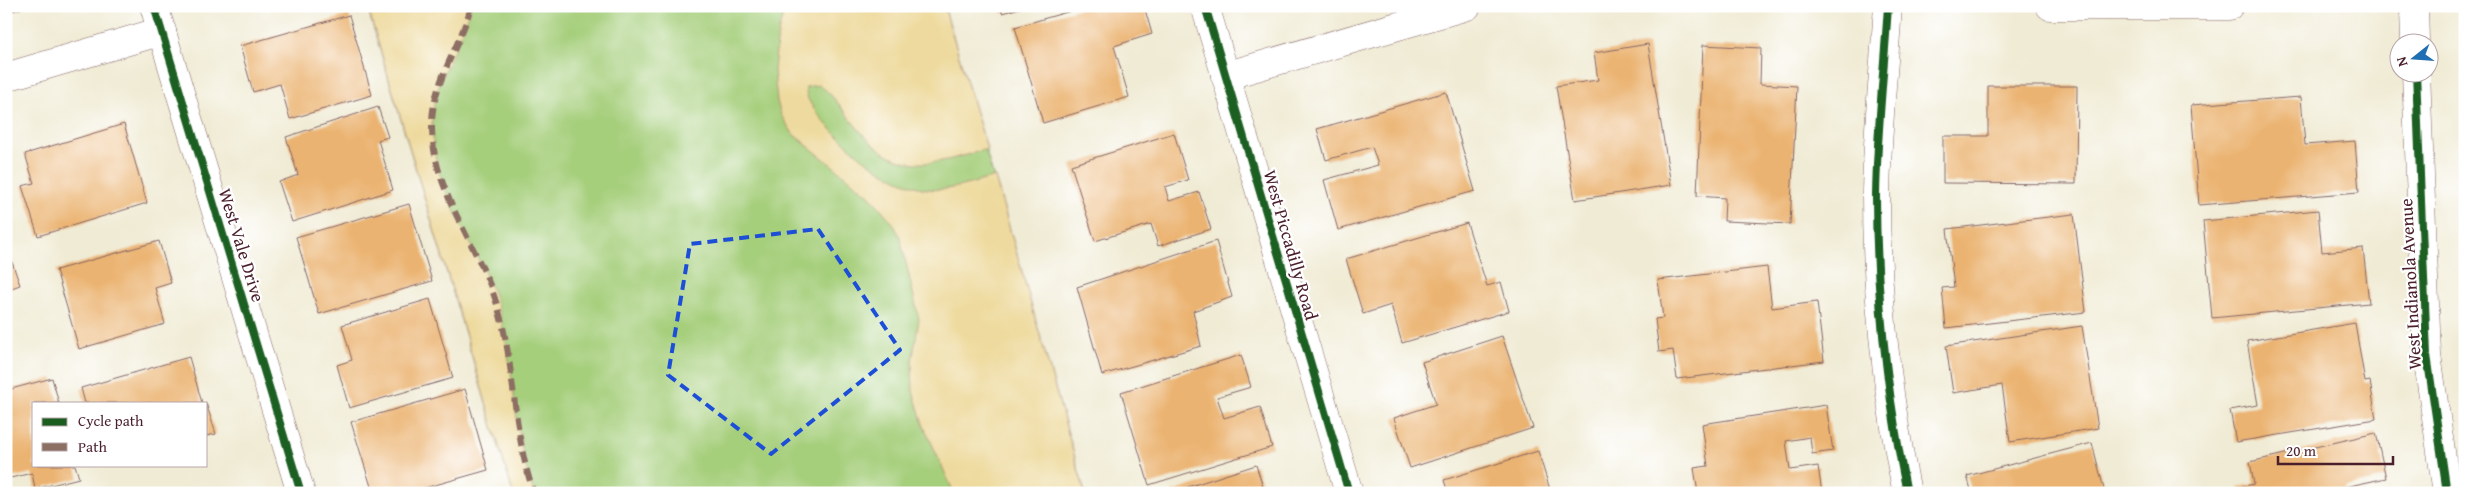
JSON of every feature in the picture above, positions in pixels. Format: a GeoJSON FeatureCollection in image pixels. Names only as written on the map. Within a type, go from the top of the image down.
{"type":"FeatureCollection","features":[{"type":"Feature","properties":{"kind":"street","name":"West Piccadilly Road"},"geometry":{"type":"LineString","coordinates":[[1205,6],[1348,493]]}},
{"type":"Feature","properties":{"kind":"street"},"geometry":{"type":"LineString","coordinates":[[1225,76],[1467,6]]}},
{"type":"Feature","properties":{"kind":"street"},"geometry":{"type":"LineString","coordinates":[[1888,6],[1876,193],[1876,242],[1884,353],[1907,493]]}},
{"type":"Feature","properties":{"kind":"street"},"geometry":{"type":"LineString","coordinates":[[2050,6],[2229,6]]}},
{"type":"Feature","properties":{"kind":"street"},"geometry":{"type":"LineString","coordinates":[[2414,6],[2415,32]]}},
{"type":"Feature","properties":{"kind":"street"},"geometry":{"type":"LineString","coordinates":[[6,76],[158,19]]}},
{"type":"Feature","properties":{"kind":"street","name":"West Vale Drive"},"geometry":{"type":"LineString","coordinates":[[158,19],[294,491]]}},
{"type":"Feature","properties":{"kind":"street","name":"West Indianola Avenue"},"geometry":{"type":"LineString","coordinates":[[2416,82],[2427,355],[2447,493]]}},
{"type":"Feature","properties":{"kind":"highlighted area"},"geometry":{"type":"Polygon","coordinates":[[[818,229],[900,350],[771,454],[668,375],[690,244],[818,229]]]}},
{"type":"Feature","properties":{"kind":"green space"},"geometry":{"type":"Polygon","coordinates":[[[367,6],[944,6],[1085,493],[513,493],[367,6]]]}},
{"type":"Feature","properties":{"kind":"sand"},"geometry":{"type":"Polygon","coordinates":[[[367,6],[471,6],[437,93],[433,109],[433,146],[445,189],[492,290],[500,315],[506,340],[521,443],[534,493],[513,493],[367,6]]]}},
{"type":"Feature","properties":{"kind":"sand"},"geometry":{"type":"Polygon","coordinates":[[[785,6],[944,6],[987,149],[931,163],[915,163],[900,160],[885,153],[870,142],[825,89],[819,85],[806,87],[807,95],[819,116],[851,148],[874,166],[904,182],[935,190],[962,186],[995,177],[1085,493],[954,493],[923,424],[913,391],[912,362],[919,319],[900,237],[893,223],[869,195],[793,134],[781,115],[777,101],[774,70],[778,33],[785,6]]]}},
{"type":"Feature","properties":{"kind":"building"},"geometry":{"type":"Polygon","coordinates":[[[6,6],[21,6],[22,8],[6,13],[6,6]]]}},
{"type":"Feature","properties":{"kind":"building"},"geometry":{"type":"Polygon","coordinates":[[[1000,6],[1024,6],[1024,7],[1002,13],[1000,6]]]}},
{"type":"Feature","properties":{"kind":"building"},"geometry":{"type":"Polygon","coordinates":[[[1088,6],[1144,6],[1152,34],[1114,46],[1129,97],[1043,123],[1015,27],[1088,6]]]}},
{"type":"Feature","properties":{"kind":"building"},"geometry":{"type":"Polygon","coordinates":[[[349,15],[372,95],[290,119],[280,84],[253,92],[240,46],[349,15]]]}},
{"type":"Feature","properties":{"kind":"building"},"geometry":{"type":"Polygon","coordinates":[[[1648,44],[1671,185],[1575,200],[1556,86],[1598,80],[1594,53],[1648,44]]]}},
{"type":"Feature","properties":{"kind":"building"},"geometry":{"type":"Polygon","coordinates":[[[1703,45],[1761,48],[1760,84],[1797,86],[1790,224],[1724,221],[1725,198],[1697,196],[1703,45]]]}},
{"type":"Feature","properties":{"kind":"building"},"geometry":{"type":"Polygon","coordinates":[[[1988,86],[2077,86],[2076,184],[1943,183],[1943,136],[1988,136],[1988,86]]]}},
{"type":"Feature","properties":{"kind":"building"},"geometry":{"type":"Polygon","coordinates":[[[1446,92],[1475,191],[1338,230],[1324,180],[1378,165],[1372,147],[1326,160],[1317,129],[1446,92]]]}},
{"type":"Feature","properties":{"kind":"building"},"geometry":{"type":"Polygon","coordinates":[[[2301,97],[2305,145],[2355,141],[2359,192],[2199,205],[2191,105],[2301,97]]]}},
{"type":"Feature","properties":{"kind":"building"},"geometry":{"type":"Polygon","coordinates":[[[378,107],[388,137],[378,140],[393,190],[292,222],[279,182],[298,175],[286,137],[378,107]]]}},
{"type":"Feature","properties":{"kind":"building"},"geometry":{"type":"Polygon","coordinates":[[[124,124],[147,203],[38,236],[22,186],[34,183],[25,154],[124,124]]]}},
{"type":"Feature","properties":{"kind":"building"},"geometry":{"type":"Polygon","coordinates":[[[1174,133],[1188,180],[1165,187],[1169,201],[1199,192],[1211,229],[1158,246],[1151,224],[1095,241],[1071,165],[1174,133]]]}},
{"type":"Feature","properties":{"kind":"building"},"geometry":{"type":"Polygon","coordinates":[[[409,204],[432,281],[319,314],[296,237],[409,204]]]}},
{"type":"Feature","properties":{"kind":"building"},"geometry":{"type":"Polygon","coordinates":[[[2318,210],[2322,252],[2363,248],[2369,303],[2212,318],[2203,221],[2318,210]]]}},
{"type":"Feature","properties":{"kind":"building"},"geometry":{"type":"Polygon","coordinates":[[[2074,214],[2086,312],[1946,328],[1942,288],[1954,287],[1947,229],[2074,214]]]}},
{"type":"Feature","properties":{"kind":"building"},"geometry":{"type":"Polygon","coordinates":[[[1467,223],[1487,286],[1501,282],[1509,311],[1402,343],[1391,305],[1363,314],[1346,259],[1467,223]]]}},
{"type":"Feature","properties":{"kind":"building"},"geometry":{"type":"Polygon","coordinates":[[[159,241],[171,283],[155,288],[165,324],[79,349],[56,270],[159,241]]]}},
{"type":"Feature","properties":{"kind":"building"},"geometry":{"type":"Polygon","coordinates":[[[1216,241],[1232,297],[1193,311],[1201,346],[1102,375],[1077,287],[1216,241]]]}},
{"type":"Feature","properties":{"kind":"building"},"geometry":{"type":"Polygon","coordinates":[[[6,245],[20,285],[6,290],[6,245]]]}},
{"type":"Feature","properties":{"kind":"building"},"geometry":{"type":"Polygon","coordinates":[[[1767,267],[1772,308],[1817,302],[1824,361],[1677,379],[1673,350],[1659,352],[1655,319],[1663,318],[1658,280],[1767,267]]]}},
{"type":"Feature","properties":{"kind":"building"},"geometry":{"type":"Polygon","coordinates":[[[430,299],[453,378],[349,408],[337,365],[352,360],[342,325],[430,299]]]}},
{"type":"Feature","properties":{"kind":"building"},"geometry":{"type":"Polygon","coordinates":[[[2355,323],[2365,382],[2370,381],[2376,419],[2236,442],[2230,410],[2258,405],[2247,341],[2355,323]]]}},
{"type":"Feature","properties":{"kind":"building"},"geometry":{"type":"Polygon","coordinates":[[[2082,326],[2098,428],[2010,442],[2002,385],[1953,393],[1946,346],[2082,326]]]}},
{"type":"Feature","properties":{"kind":"building"},"geometry":{"type":"Polygon","coordinates":[[[1502,336],[1533,428],[1410,468],[1394,418],[1436,404],[1422,362],[1502,336]]]}},
{"type":"Feature","properties":{"kind":"building"},"geometry":{"type":"Polygon","coordinates":[[[1241,355],[1251,387],[1217,397],[1224,418],[1260,407],[1272,447],[1149,485],[1121,392],[1241,355]]]}},
{"type":"Feature","properties":{"kind":"building"},"geometry":{"type":"Polygon","coordinates":[[[189,357],[202,402],[85,402],[81,388],[189,357]]]}},
{"type":"Feature","properties":{"kind":"building"},"geometry":{"type":"Polygon","coordinates":[[[6,374],[11,389],[52,378],[59,402],[32,402],[32,466],[75,466],[79,478],[35,489],[32,473],[6,479],[6,374]]]}},
{"type":"Feature","properties":{"kind":"building"},"geometry":{"type":"Polygon","coordinates":[[[465,389],[488,470],[407,493],[373,493],[351,422],[465,389]]]}},
{"type":"Feature","properties":{"kind":"building"},"geometry":{"type":"Polygon","coordinates":[[[1826,405],[1833,451],[1812,454],[1810,437],[1786,441],[1790,470],[1818,466],[1822,493],[1698,493],[1694,468],[1708,466],[1702,424],[1826,405]]]}},
{"type":"Feature","properties":{"kind":"building"},"geometry":{"type":"Polygon","coordinates":[[[208,409],[216,434],[208,436],[208,409]]]}},
{"type":"Feature","properties":{"kind":"building"},"geometry":{"type":"Polygon","coordinates":[[[2376,433],[2386,478],[2345,487],[2346,493],[2241,493],[2239,487],[2254,484],[2250,462],[2376,433]]]}},
{"type":"Feature","properties":{"kind":"building"},"geometry":{"type":"Polygon","coordinates":[[[2092,443],[2105,493],[1972,493],[1967,476],[2092,443]]]}},
{"type":"Feature","properties":{"kind":"building"},"geometry":{"type":"Polygon","coordinates":[[[1538,451],[1551,493],[1448,493],[1444,480],[1538,451]]]}},
{"type":"Feature","properties":{"kind":"building"},"geometry":{"type":"Polygon","coordinates":[[[1256,465],[1265,493],[1172,493],[1172,492],[1256,465]]]}},
{"type":"Feature","properties":{"kind":"marked path"},"geometry":{"type":"LineString","coordinates":[[471,6],[437,93],[433,109],[433,146],[445,189],[492,290],[500,315],[506,340],[521,443],[534,493]]}},
{"type":"Feature","properties":{"kind":"cycle path"},"geometry":{"type":"LineString","coordinates":[[154,6],[301,493]]}},
{"type":"Feature","properties":{"kind":"cycle path"},"geometry":{"type":"LineString","coordinates":[[1205,6],[1349,493]]}},
{"type":"Feature","properties":{"kind":"cycle path"},"geometry":{"type":"LineString","coordinates":[[1888,6],[1876,195],[1878,270],[1888,382],[1907,493]]}},
{"type":"Feature","properties":{"kind":"cycle path"},"geometry":{"type":"LineString","coordinates":[[2416,82],[2427,355],[2447,493]]}}]}
